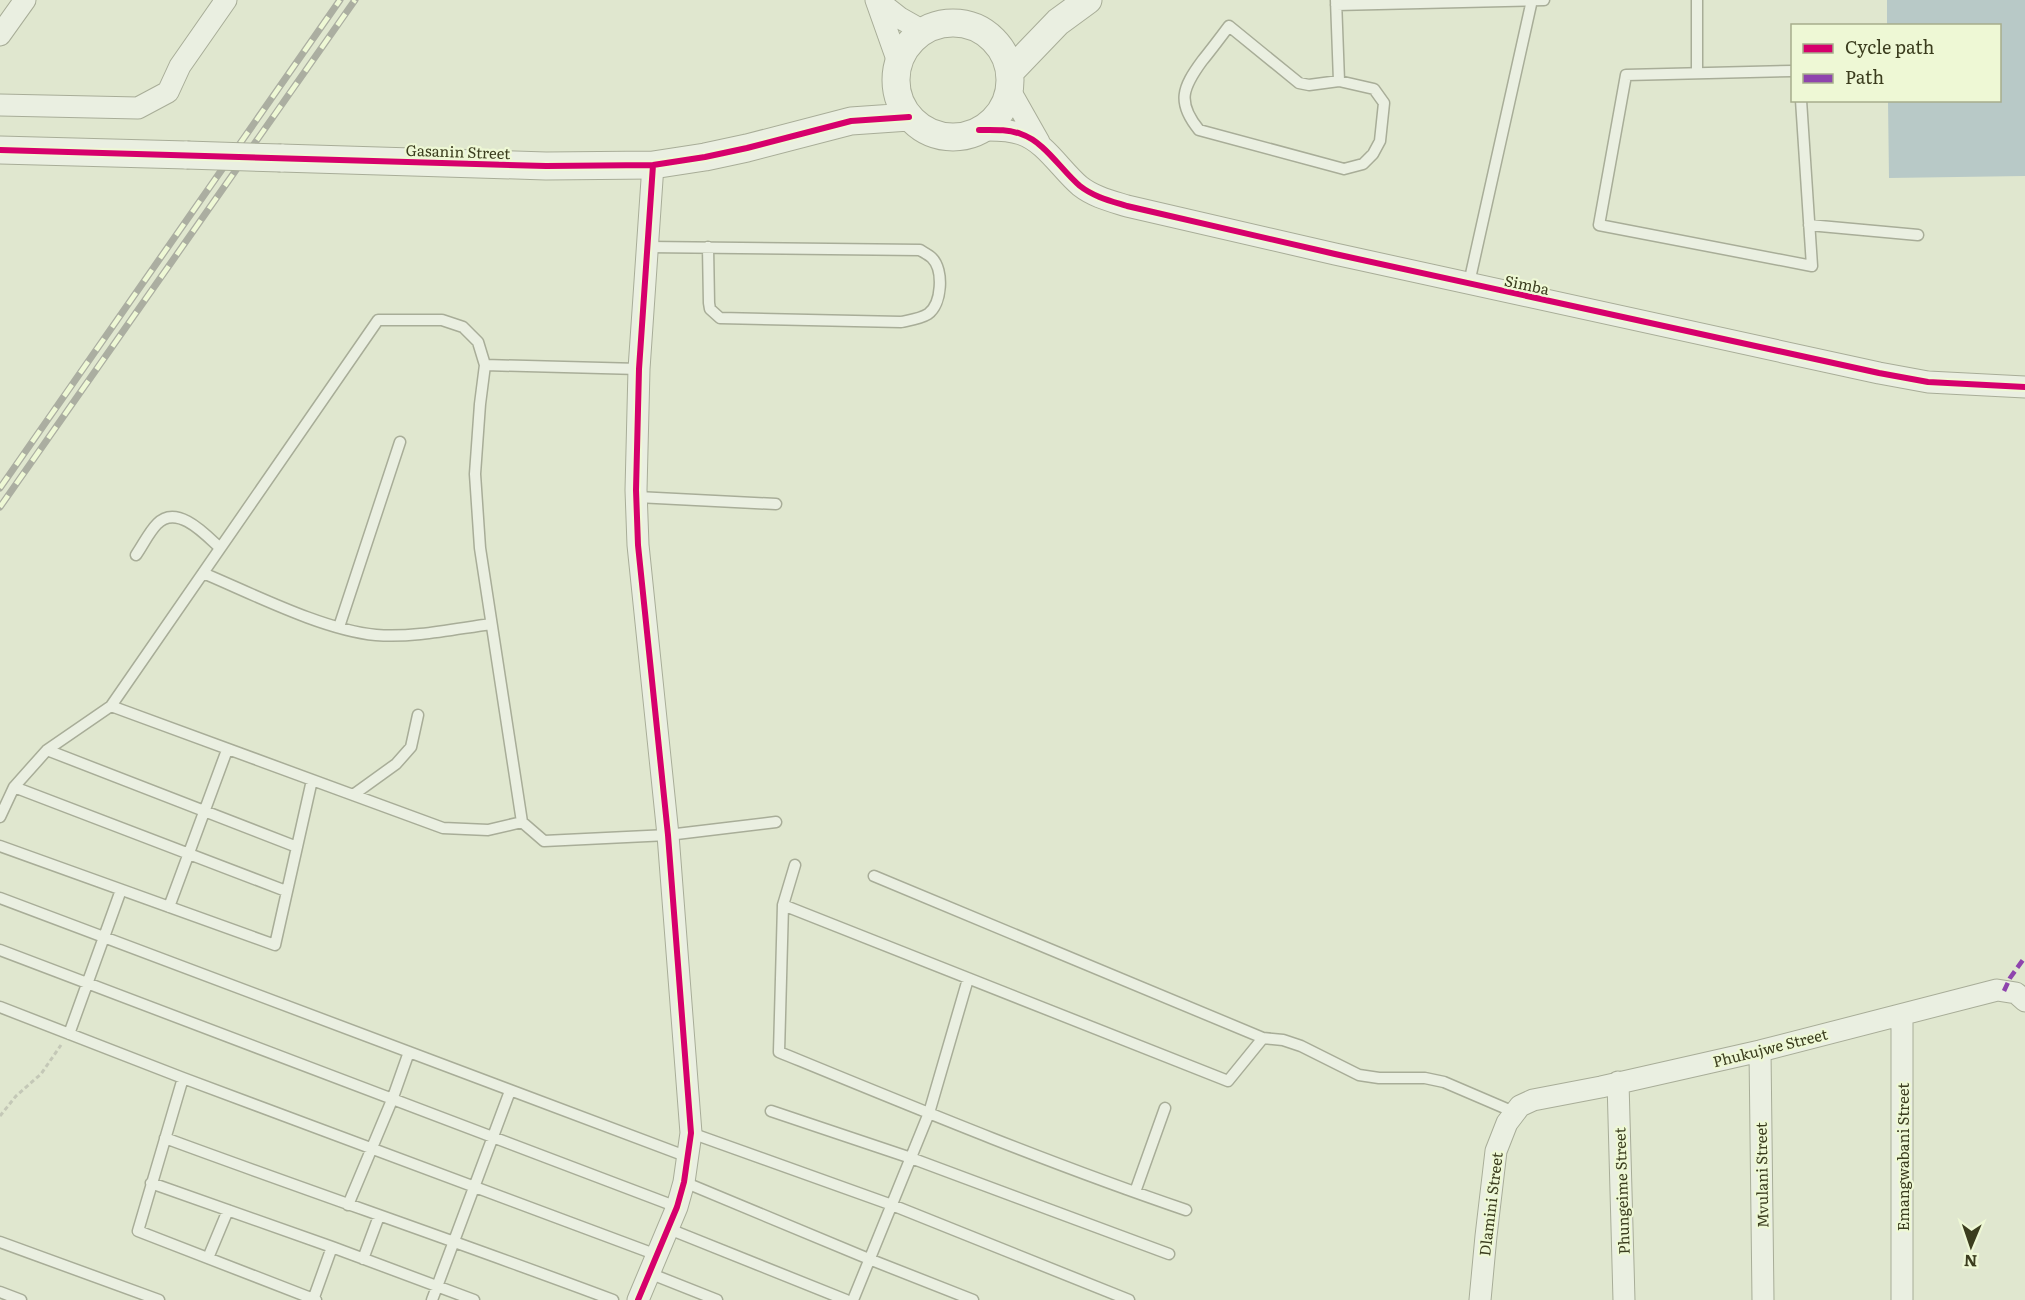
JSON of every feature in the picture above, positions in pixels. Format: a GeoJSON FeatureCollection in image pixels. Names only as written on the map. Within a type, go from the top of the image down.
{"type":"FeatureCollection","features":[{"type":"Feature","properties":{"kind":"street"},"geometry":{"type":"LineString","coordinates":[[0,35],[25,0]]}},
{"type":"Feature","properties":{"kind":"street"},"geometry":{"type":"LineString","coordinates":[[0,105],[138,108],[168,92],[180,66],[226,0]]}},
{"type":"Feature","properties":{"kind":"street"},"geometry":{"type":"LineString","coordinates":[[876,0],[900,18],[923,31]]}},
{"type":"Feature","properties":{"kind":"street"},"geometry":{"type":"LineString","coordinates":[[876,0],[897,74],[900,102],[909,117],[923,128],[939,135],[957,137],[989,124],[1001,111],[1010,81],[1058,22]]}},
{"type":"Feature","properties":{"kind":"street"},"geometry":{"type":"LineString","coordinates":[[996,42],[1030,35],[1058,22],[1088,0]]}},
{"type":"Feature","properties":{"kind":"street"},"geometry":{"type":"LineString","coordinates":[[897,74],[910,42],[923,31],[943,23],[964,24],[979,29],[996,42],[1005,55],[1010,81],[1021,112],[1044,150]]}},
{"type":"Feature","properties":{"kind":"street","name":"Gasanin Street"},"geometry":{"type":"LineString","coordinates":[[851,122],[872,112],[885,101],[897,74]]}},
{"type":"Feature","properties":{"kind":"street","name":"Gasanin Street"},"geometry":{"type":"LineString","coordinates":[[0,150],[546,166],[653,165],[747,148],[851,122],[909,117]]}},
{"type":"Feature","properties":{"kind":"street"},"geometry":{"type":"LineString","coordinates":[[979,130],[1006,130],[1022,134],[1044,150]]}},
{"type":"Feature","properties":{"kind":"street","name":"Simba"},"geometry":{"type":"LineString","coordinates":[[1044,150],[1082,187],[1109,201],[1469,283],[1928,382],[2025,387]]}},
{"type":"Feature","properties":{"kind":"street"},"geometry":{"type":"LineString","coordinates":[[638,1300],[677,1207],[684,1182],[691,1133],[668,835],[639,557],[637,497],[639,369],[653,165]]}},
{"type":"Feature","properties":{"kind":"street","name":"Phukujwe Street"},"geometry":{"type":"LineString","coordinates":[[1514,1112],[1520,1106],[1533,1100],[1760,1051],[1996,990],[2016,993],[2025,1001]]}},
{"type":"Feature","properties":{"kind":"street","name":"Emangwabani Street"},"geometry":{"type":"LineString","coordinates":[[1902,1015],[1902,1300]]}},
{"type":"Feature","properties":{"kind":"street","name":"Mvulani Street"},"geometry":{"type":"LineString","coordinates":[[1760,1051],[1763,1300]]}},
{"type":"Feature","properties":{"kind":"street","name":"Phungeime Street"},"geometry":{"type":"LineString","coordinates":[[1618,1082],[1624,1300]]}},
{"type":"Feature","properties":{"kind":"street","name":"Dlamini Street"},"geometry":{"type":"LineString","coordinates":[[1480,1300],[1496,1151],[1500,1138],[1514,1112]]}},
{"type":"Feature","properties":{"kind":"lane"},"geometry":{"type":"LineString","coordinates":[[1469,283],[1532,0]]}},
{"type":"Feature","properties":{"kind":"lane"},"geometry":{"type":"LineString","coordinates":[[1339,81],[1336,3],[1544,0]]}},
{"type":"Feature","properties":{"kind":"lane"},"geometry":{"type":"LineString","coordinates":[[1697,0],[1697,73]]}},
{"type":"Feature","properties":{"kind":"lane"},"geometry":{"type":"LineString","coordinates":[[1229,27],[1299,83],[1309,86],[1339,81],[1374,89],[1384,103],[1380,141],[1373,154],[1363,164],[1344,169],[1198,130],[1189,117],[1184,96],[1188,80],[1229,27]]}},
{"type":"Feature","properties":{"kind":"lane"},"geometry":{"type":"LineString","coordinates":[[1791,71],[1626,75],[1599,225],[1812,266],[1801,102]]}},
{"type":"Feature","properties":{"kind":"lane"},"geometry":{"type":"LineString","coordinates":[[1809,225],[1918,235]]}},
{"type":"Feature","properties":{"kind":"lane"},"geometry":{"type":"LineString","coordinates":[[647,247],[708,247],[920,250],[932,258],[938,270],[939,291],[934,309],[926,315],[901,322],[720,318],[710,309],[708,247]]}},
{"type":"Feature","properties":{"kind":"lane"},"geometry":{"type":"LineString","coordinates":[[0,816],[14,787],[46,750],[111,706],[378,320],[442,320],[463,327],[478,342],[485,365],[475,474],[480,548],[522,822],[544,841],[668,835],[776,822]]}},
{"type":"Feature","properties":{"kind":"lane"},"geometry":{"type":"LineString","coordinates":[[485,365],[639,369]]}},
{"type":"Feature","properties":{"kind":"lane"},"geometry":{"type":"LineString","coordinates":[[339,627],[400,442]]}},
{"type":"Feature","properties":{"kind":"lane"},"geometry":{"type":"LineString","coordinates":[[637,497],[776,504]]}},
{"type":"Feature","properties":{"kind":"lane"},"geometry":{"type":"LineString","coordinates":[[136,555],[159,522],[170,516],[197,526],[220,548]]}},
{"type":"Feature","properties":{"kind":"lane"},"geometry":{"type":"LineString","coordinates":[[203,573],[301,614],[339,627],[376,635],[491,624]]}},
{"type":"Feature","properties":{"kind":"lane"},"geometry":{"type":"LineString","coordinates":[[111,706],[443,828],[488,830],[522,822]]}},
{"type":"Feature","properties":{"kind":"lane"},"geometry":{"type":"LineString","coordinates":[[353,795],[396,764],[411,747],[418,715]]}},
{"type":"Feature","properties":{"kind":"lane"},"geometry":{"type":"LineString","coordinates":[[46,750],[297,847]]}},
{"type":"Feature","properties":{"kind":"lane"},"geometry":{"type":"LineString","coordinates":[[169,907],[227,750]]}},
{"type":"Feature","properties":{"kind":"lane"},"geometry":{"type":"LineString","coordinates":[[0,846],[275,945],[312,780]]}},
{"type":"Feature","properties":{"kind":"lane"},"geometry":{"type":"LineString","coordinates":[[14,787],[286,891]]}},
{"type":"Feature","properties":{"kind":"lane"},"geometry":{"type":"LineString","coordinates":[[795,865],[783,905],[779,1052],[929,1113],[1186,1210]]}},
{"type":"Feature","properties":{"kind":"lane"},"geometry":{"type":"LineString","coordinates":[[874,876],[1263,1038],[1283,1040],[1301,1046],[1359,1075],[1379,1078],[1425,1078],[1444,1082],[1514,1112]]}},
{"type":"Feature","properties":{"kind":"lane"},"geometry":{"type":"LineString","coordinates":[[69,1034],[121,890]]}},
{"type":"Feature","properties":{"kind":"lane"},"geometry":{"type":"LineString","coordinates":[[0,898],[688,1157]]}},
{"type":"Feature","properties":{"kind":"lane"},"geometry":{"type":"LineString","coordinates":[[783,905],[1227,1081],[1263,1038]]}},
{"type":"Feature","properties":{"kind":"lane"},"geometry":{"type":"LineString","coordinates":[[0,950],[677,1207]]}},
{"type":"Feature","properties":{"kind":"lane"},"geometry":{"type":"LineString","coordinates":[[853,1300],[929,1113],[968,979]]}},
{"type":"Feature","properties":{"kind":"lane"},"geometry":{"type":"LineString","coordinates":[[0,1007],[474,1186],[653,1264],[717,1300]]}},
{"type":"Feature","properties":{"kind":"lane"},"geometry":{"type":"LineString","coordinates":[[348,1205],[392,1100],[409,1052]]}},
{"type":"Feature","properties":{"kind":"lane"},"geometry":{"type":"LineString","coordinates":[[183,1078],[138,1231],[314,1300],[332,1247]]}},
{"type":"Feature","properties":{"kind":"lane"},"geometry":{"type":"LineString","coordinates":[[432,1300],[510,1091]]}},
{"type":"Feature","properties":{"kind":"lane"},"geometry":{"type":"LineString","coordinates":[[1135,1192],[1165,1108]]}},
{"type":"Feature","properties":{"kind":"lane"},"geometry":{"type":"LineString","coordinates":[[771,1111],[911,1158],[1169,1254]]}},
{"type":"Feature","properties":{"kind":"lane"},"geometry":{"type":"LineString","coordinates":[[691,1133],[892,1205],[1129,1300]]}},
{"type":"Feature","properties":{"kind":"lane"},"geometry":{"type":"LineString","coordinates":[[165,1138],[613,1300]]}},
{"type":"Feature","properties":{"kind":"lane"},"geometry":{"type":"LineString","coordinates":[[684,1182],[973,1300]]}},
{"type":"Feature","properties":{"kind":"lane"},"geometry":{"type":"LineString","coordinates":[[151,1183],[474,1300]]}},
{"type":"Feature","properties":{"kind":"lane"},"geometry":{"type":"LineString","coordinates":[[208,1258],[228,1210]]}},
{"type":"Feature","properties":{"kind":"lane"},"geometry":{"type":"LineString","coordinates":[[363,1259],[379,1216]]}},
{"type":"Feature","properties":{"kind":"lane"},"geometry":{"type":"LineString","coordinates":[[669,1229],[846,1300]]}},
{"type":"Feature","properties":{"kind":"lane"},"geometry":{"type":"LineString","coordinates":[[0,1242],[159,1300]]}},
{"type":"Feature","properties":{"kind":"lane"},"geometry":{"type":"LineString","coordinates":[[0,1292],[21,1300]]}},
{"type":"Feature","properties":{"kind":"path"},"geometry":{"type":"LineString","coordinates":[[0,1116],[16,1096],[41,1074],[69,1034]]}},
{"type":"Feature","properties":{"kind":"shaded area"},"geometry":{"type":"Polygon","coordinates":[[[1887,0],[2025,0],[2025,176],[1889,178],[1888,102],[2001,102],[2001,24],[1887,24],[1887,0]]]}},
{"type":"Feature","properties":{"kind":"railway"},"geometry":{"type":"LineString","coordinates":[[0,488],[340,0]]}},
{"type":"Feature","properties":{"kind":"railway"},"geometry":{"type":"LineString","coordinates":[[0,507],[355,0]]}},
{"type":"Feature","properties":{"kind":"marked path"},"geometry":{"type":"LineString","coordinates":[[2004,991],[2025,957]]}},
{"type":"Feature","properties":{"kind":"cycle path"},"geometry":{"type":"LineString","coordinates":[[0,150],[546,166],[653,165],[747,148],[851,121],[909,117]]}},
{"type":"Feature","properties":{"kind":"cycle path"},"geometry":{"type":"LineString","coordinates":[[979,130],[1011,131],[1030,138],[1038,143],[1085,190],[1127,206],[1879,373],[1928,382],[2025,387]]}},
{"type":"Feature","properties":{"kind":"cycle path"},"geometry":{"type":"LineString","coordinates":[[638,1300],[677,1207],[684,1182],[691,1133],[668,835],[638,545],[636,490],[639,369],[653,165]]}}]}
